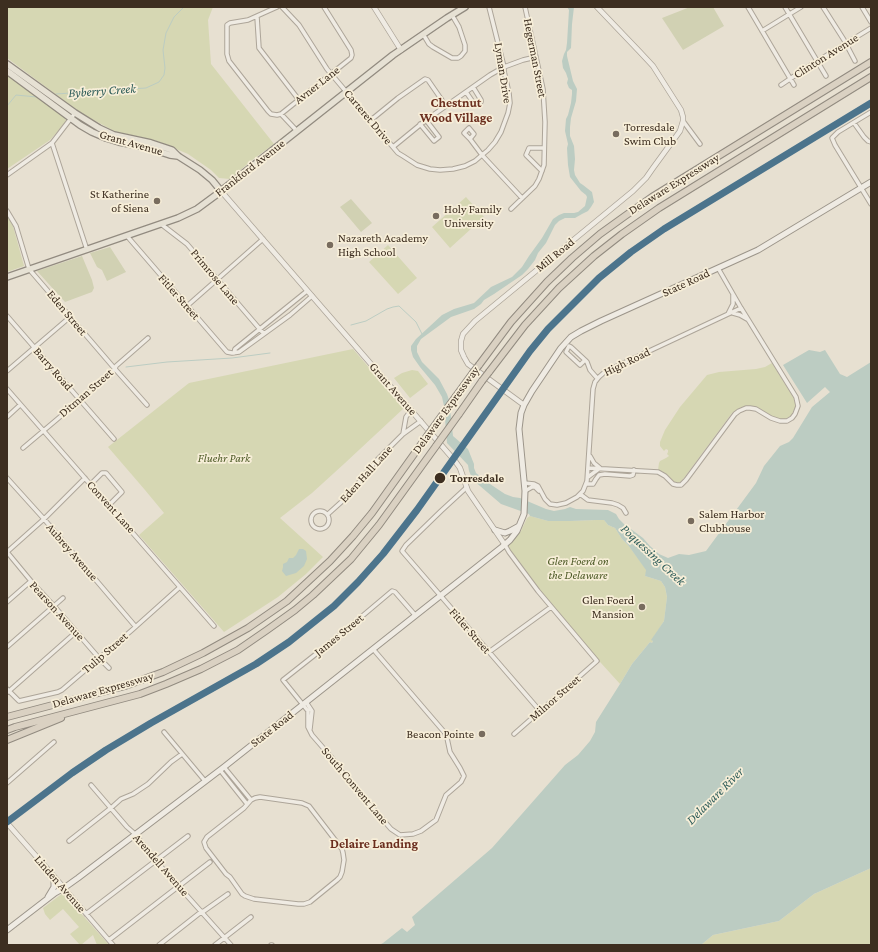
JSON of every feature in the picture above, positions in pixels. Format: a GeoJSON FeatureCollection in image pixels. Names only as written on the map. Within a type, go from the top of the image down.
{"type":"FeatureCollection","features":[{"type":"Feature","properties":{"kind":"highway","name":"Delaware Expressway"},"geometry":{"type":"LineString","coordinates":[[7,717],[124,686],[163,672],[203,653],[248,628],[287,600],[330,561],[353,536],[372,513],[511,322],[572,258],[600,234],[652,197],[871,62]]}},
{"type":"Feature","properties":{"kind":"highway","name":"Delaware Expressway"},"geometry":{"type":"LineString","coordinates":[[7,730],[140,694],[166,684],[201,669],[238,650],[295,610],[313,596],[351,558],[379,525],[489,372],[526,325],[559,288],[580,268],[642,220],[871,77]]}},
{"type":"Feature","properties":{"kind":"highway"},"geometry":{"type":"LineString","coordinates":[[7,740],[97,705]]}},
{"type":"Feature","properties":{"kind":"main road","name":"Frankford Avenue"},"geometry":{"type":"LineString","coordinates":[[7,277],[161,224],[193,211],[221,191],[400,50],[465,7]]}},
{"type":"Feature","properties":{"kind":"main road","name":"Grant Avenue"},"geometry":{"type":"LineString","coordinates":[[7,64],[73,116]]}},
{"type":"Feature","properties":{"kind":"main road","name":"Grant Avenue"},"geometry":{"type":"LineString","coordinates":[[7,71],[73,116],[106,132],[151,143],[172,150],[212,180],[221,191]]}},
{"type":"Feature","properties":{"kind":"main road","name":"State Road"},"geometry":{"type":"LineString","coordinates":[[524,405],[561,348],[575,334],[769,244],[871,182]]}},
{"type":"Feature","properties":{"kind":"main road"},"geometry":{"type":"LineString","coordinates":[[524,405],[521,413],[519,429],[525,491]]}},
{"type":"Feature","properties":{"kind":"main road","name":"State Road"},"geometry":{"type":"LineString","coordinates":[[7,930],[222,768],[505,545],[520,525],[524,514],[525,491]]}},
{"type":"Feature","properties":{"kind":"main road"},"geometry":{"type":"LineString","coordinates":[[495,530],[505,533],[520,525]]}},
{"type":"Feature","properties":{"kind":"main road"},"geometry":{"type":"LineString","coordinates":[[48,899],[54,887],[54,878]]}},
{"type":"Feature","properties":{"kind":"street"},"geometry":{"type":"LineString","coordinates":[[277,7],[257,17],[242,22],[232,22],[228,24],[227,52],[229,61],[268,112],[275,115],[281,114],[297,131]]}},
{"type":"Feature","properties":{"kind":"street","name":"Carteret Drive"},"geometry":{"type":"LineString","coordinates":[[282,7],[299,25],[323,64],[331,74],[393,147],[403,156],[417,165],[440,170],[465,166],[475,161],[482,155]]}},
{"type":"Feature","properties":{"kind":"street","name":"Avner Lane"},"geometry":{"type":"LineString","coordinates":[[281,114],[349,60],[352,55],[351,50],[324,7]]}},
{"type":"Feature","properties":{"kind":"street"},"geometry":{"type":"LineString","coordinates":[[374,7],[400,50]]}},
{"type":"Feature","properties":{"kind":"street","name":"Lyman Drive"},"geometry":{"type":"LineString","coordinates":[[482,155],[495,142],[501,132],[510,103],[504,67],[489,7]]}},
{"type":"Feature","properties":{"kind":"street","name":"Hegerman Street"},"geometry":{"type":"LineString","coordinates":[[511,209],[535,186],[544,165],[543,89],[525,7]]}},
{"type":"Feature","properties":{"kind":"street"},"geometry":{"type":"LineString","coordinates":[[597,7],[653,66],[681,110],[683,121],[700,144]]}},
{"type":"Feature","properties":{"kind":"street"},"geometry":{"type":"LineString","coordinates":[[748,7],[794,85]]}},
{"type":"Feature","properties":{"kind":"street"},"geometry":{"type":"LineString","coordinates":[[785,7],[826,76]]}},
{"type":"Feature","properties":{"kind":"street"},"geometry":{"type":"LineString","coordinates":[[762,31],[801,7]]}},
{"type":"Feature","properties":{"kind":"street"},"geometry":{"type":"LineString","coordinates":[[823,7],[855,61]]}},
{"type":"Feature","properties":{"kind":"street"},"geometry":{"type":"LineString","coordinates":[[862,7],[871,22]]}},
{"type":"Feature","properties":{"kind":"street"},"geometry":{"type":"LineString","coordinates":[[423,34],[429,44],[433,47],[452,58],[458,58],[465,51],[465,45],[460,29],[452,15]]}},
{"type":"Feature","properties":{"kind":"street"},"geometry":{"type":"LineString","coordinates":[[257,17],[259,48],[299,100]]}},
{"type":"Feature","properties":{"kind":"street","name":"Clinton Avenue"},"geometry":{"type":"LineString","coordinates":[[781,85],[871,28]]}},
{"type":"Feature","properties":{"kind":"street"},"geometry":{"type":"LineString","coordinates":[[393,147],[420,124],[490,75],[504,67],[536,57]]}},
{"type":"Feature","properties":{"kind":"street"},"geometry":{"type":"LineString","coordinates":[[371,120],[425,79],[428,80],[446,106]]}},
{"type":"Feature","properties":{"kind":"street"},"geometry":{"type":"LineString","coordinates":[[466,92],[476,105],[481,102],[481,100],[473,88]]}},
{"type":"Feature","properties":{"kind":"street"},"geometry":{"type":"LineString","coordinates":[[871,112],[832,137],[835,145],[871,204]]}},
{"type":"Feature","properties":{"kind":"street"},"geometry":{"type":"LineString","coordinates":[[7,174],[52,143],[73,116]]}},
{"type":"Feature","properties":{"kind":"street"},"geometry":{"type":"LineString","coordinates":[[420,124],[434,141],[439,137],[426,120]]}},
{"type":"Feature","properties":{"kind":"street","name":"Mill Road"},"geometry":{"type":"LineString","coordinates":[[524,405],[468,364],[461,350],[463,334],[474,321],[633,191],[646,178],[680,131],[683,121]]}},
{"type":"Feature","properties":{"kind":"street"},"geometry":{"type":"LineString","coordinates":[[854,123],[864,137],[871,142]]}},
{"type":"Feature","properties":{"kind":"street"},"geometry":{"type":"LineString","coordinates":[[470,139],[482,155],[522,198]]}},
{"type":"Feature","properties":{"kind":"street"},"geometry":{"type":"LineString","coordinates":[[52,143],[87,250]]}},
{"type":"Feature","properties":{"kind":"street"},"geometry":{"type":"LineString","coordinates":[[542,171],[526,155],[529,148],[544,148]]}},
{"type":"Feature","properties":{"kind":"street","name":"Grant Avenue"},"geometry":{"type":"LineString","coordinates":[[221,191],[457,463],[466,488],[509,552],[551,607],[597,661]]}},
{"type":"Feature","properties":{"kind":"street","name":"Eden Street"},"geometry":{"type":"LineString","coordinates":[[7,211],[16,226],[29,269],[147,405]]}},
{"type":"Feature","properties":{"kind":"street","name":"Primrose Lane"},"geometry":{"type":"LineString","coordinates":[[161,224],[186,243],[264,334]]}},
{"type":"Feature","properties":{"kind":"street","name":"Fitler Street"},"geometry":{"type":"LineString","coordinates":[[127,236],[225,350],[227,352],[234,353]]}},
{"type":"Feature","properties":{"kind":"street"},"geometry":{"type":"LineString","coordinates":[[187,306],[263,239]]}},
{"type":"Feature","properties":{"kind":"street"},"geometry":{"type":"LineString","coordinates":[[588,468],[658,472],[665,476],[673,484],[681,485],[739,411],[750,408],[756,409],[771,418],[780,421],[787,421],[795,414],[798,408],[797,400],[718,268]]}},
{"type":"Feature","properties":{"kind":"street"},"geometry":{"type":"LineString","coordinates":[[234,353],[235,349],[308,291]]}},
{"type":"Feature","properties":{"kind":"street"},"geometry":{"type":"LineString","coordinates":[[726,315],[732,308],[733,294]]}},
{"type":"Feature","properties":{"kind":"street"},"geometry":{"type":"LineString","coordinates":[[234,353],[239,352],[264,334],[312,296]]}},
{"type":"Feature","properties":{"kind":"street","name":"High Road"},"geometry":{"type":"LineString","coordinates":[[586,484],[593,389],[598,378],[607,370],[741,308]]}},
{"type":"Feature","properties":{"kind":"street"},"geometry":{"type":"LineString","coordinates":[[732,313],[740,315],[748,320]]}},
{"type":"Feature","properties":{"kind":"street","name":"Barry Road"},"geometry":{"type":"LineString","coordinates":[[7,316],[114,439]]}},
{"type":"Feature","properties":{"kind":"street"},"geometry":{"type":"LineString","coordinates":[[7,371],[70,317]]}},
{"type":"Feature","properties":{"kind":"street","name":"Ditman Street"},"geometry":{"type":"LineString","coordinates":[[23,448],[80,400],[148,338]]}},
{"type":"Feature","properties":{"kind":"street"},"geometry":{"type":"LineString","coordinates":[[585,360],[580,365],[566,352],[569,346],[571,347],[585,360],[587,362],[590,370],[598,378]]}},
{"type":"Feature","properties":{"kind":"street","name":"Convent Lane"},"geometry":{"type":"LineString","coordinates":[[7,389],[214,626]]}},
{"type":"Feature","properties":{"kind":"street"},"geometry":{"type":"LineString","coordinates":[[7,417],[20,405]]}},
{"type":"Feature","properties":{"kind":"street"},"geometry":{"type":"LineString","coordinates":[[403,434],[406,418],[411,410]]}},
{"type":"Feature","properties":{"kind":"street","name":"Eden Hall Lane"},"geometry":{"type":"LineString","coordinates":[[328,514],[348,496],[374,462],[403,434],[421,421]]}},
{"type":"Feature","properties":{"kind":"street"},"geometry":{"type":"LineString","coordinates":[[589,453],[594,463],[600,468]]}},
{"type":"Feature","properties":{"kind":"street"},"geometry":{"type":"LineString","coordinates":[[587,477],[600,468]]}},
{"type":"Feature","properties":{"kind":"street"},"geometry":{"type":"LineString","coordinates":[[524,483],[536,484],[544,500],[548,503],[557,505],[570,502],[580,494],[586,484],[592,485],[599,475],[630,476],[633,475],[634,470]]}},
{"type":"Feature","properties":{"kind":"street"},"geometry":{"type":"LineString","coordinates":[[90,485],[102,473],[106,474],[122,492],[109,505]]}},
{"type":"Feature","properties":{"kind":"street","name":"Aubrey Avenue"},"geometry":{"type":"LineString","coordinates":[[7,478],[135,626]]}},
{"type":"Feature","properties":{"kind":"street"},"geometry":{"type":"LineString","coordinates":[[7,552],[44,519],[85,478]]}},
{"type":"Feature","properties":{"kind":"street"},"geometry":{"type":"LineString","coordinates":[[525,491],[530,487],[534,487],[540,492]]}},
{"type":"Feature","properties":{"kind":"street","name":"Fitler Street"},"geometry":{"type":"LineString","coordinates":[[466,488],[440,511],[406,545],[402,551],[540,711]]}},
{"type":"Feature","properties":{"kind":"street"},"geometry":{"type":"LineString","coordinates":[[580,494],[592,502],[607,502],[618,505],[623,508],[626,513]]}},
{"type":"Feature","properties":{"kind":"street","name":"Eden Hall Lane"},"geometry":{"type":"LineString","coordinates":[[321,511],[328,514],[330,522],[326,528],[320,530],[316,529],[311,523],[312,515],[315,513],[321,511]]}},
{"type":"Feature","properties":{"kind":"street","name":"Pearson Avenue"},"geometry":{"type":"LineString","coordinates":[[7,552],[109,668]]}},
{"type":"Feature","properties":{"kind":"street"},"geometry":{"type":"LineString","coordinates":[[7,602],[31,581]]}},
{"type":"Feature","properties":{"kind":"street","name":"Tulip Street"},"geometry":{"type":"LineString","coordinates":[[7,691],[11,692],[20,701],[62,690],[180,587]]}},
{"type":"Feature","properties":{"kind":"street","name":"James Street"},"geometry":{"type":"LineString","coordinates":[[305,703],[284,682],[284,678],[334,639],[390,592],[394,591],[416,615]]}},
{"type":"Feature","properties":{"kind":"street"},"geometry":{"type":"LineString","coordinates":[[7,647],[63,598]]}},
{"type":"Feature","properties":{"kind":"street"},"geometry":{"type":"LineString","coordinates":[[489,652],[551,607]]}},
{"type":"Feature","properties":{"kind":"street"},"geometry":{"type":"LineString","coordinates":[[7,691],[76,632]]}},
{"type":"Feature","properties":{"kind":"street","name":"South Convent Lane"},"geometry":{"type":"LineString","coordinates":[[305,703],[311,708],[313,713],[310,732],[332,758],[344,776],[391,829],[400,834],[409,835],[427,828],[436,820],[446,795],[464,778],[462,771],[450,752],[445,733],[373,649]]}},
{"type":"Feature","properties":{"kind":"street","name":"Milnor Street"},"geometry":{"type":"LineString","coordinates":[[514,734],[597,661]]}},
{"type":"Feature","properties":{"kind":"street"},"geometry":{"type":"LineString","coordinates":[[164,732],[205,781]]}},
{"type":"Feature","properties":{"kind":"street"},"geometry":{"type":"LineString","coordinates":[[7,783],[54,742]]}},
{"type":"Feature","properties":{"kind":"street"},"geometry":{"type":"LineString","coordinates":[[69,841],[122,798],[133,794],[148,784],[182,754]]}},
{"type":"Feature","properties":{"kind":"street"},"geometry":{"type":"LineString","coordinates":[[222,768],[250,800]]}},
{"type":"Feature","properties":{"kind":"street"},"geometry":{"type":"LineString","coordinates":[[222,768],[247,804]]}},
{"type":"Feature","properties":{"kind":"street","name":"Arendell Avenue"},"geometry":{"type":"LineString","coordinates":[[91,785],[230,945]]}},
{"type":"Feature","properties":{"kind":"street"},"geometry":{"type":"LineString","coordinates":[[260,797],[302,803],[309,806],[342,849],[344,860],[342,872],[337,880],[310,902],[298,904],[249,898],[242,894],[206,848],[204,842],[206,837],[244,808],[250,800],[260,797]]}},
{"type":"Feature","properties":{"kind":"street","name":"Linden Avenue"},"geometry":{"type":"LineString","coordinates":[[7,823],[113,945]]}},
{"type":"Feature","properties":{"kind":"street"},"geometry":{"type":"LineString","coordinates":[[86,914],[188,836]]}},
{"type":"Feature","properties":{"kind":"street"},"geometry":{"type":"LineString","coordinates":[[109,940],[210,862]]}},
{"type":"Feature","properties":{"kind":"street"},"geometry":{"type":"LineString","coordinates":[[158,945],[228,894]]}},
{"type":"Feature","properties":{"kind":"street"},"geometry":{"type":"LineString","coordinates":[[216,945],[251,917]]}},
{"type":"Feature","properties":{"kind":"green space"},"geometry":{"type":"Polygon","coordinates":[[[7,7],[213,7],[208,20],[211,64],[274,144],[230,179],[219,178],[211,170],[188,154],[157,141],[114,131],[81,113],[7,58],[7,7]]]}},
{"type":"Feature","properties":{"kind":"green space"},"geometry":{"type":"Polygon","coordinates":[[[690,7],[713,7],[724,26],[683,50],[662,18],[690,7]]]}},
{"type":"Feature","properties":{"kind":"green space"},"geometry":{"type":"Polygon","coordinates":[[[7,73],[65,117],[66,122],[50,140],[7,169],[7,73]]]}},
{"type":"Feature","properties":{"kind":"green space"},"geometry":{"type":"Polygon","coordinates":[[[466,197],[484,217],[450,248],[432,227],[466,197]]]}},
{"type":"Feature","properties":{"kind":"green space"},"geometry":{"type":"Polygon","coordinates":[[[351,199],[372,223],[361,232],[340,207],[351,199]]]}},
{"type":"Feature","properties":{"kind":"green space"},"geometry":{"type":"Polygon","coordinates":[[[7,214],[13,226],[24,266],[7,272],[7,214]]]}},
{"type":"Feature","properties":{"kind":"green space"},"geometry":{"type":"Polygon","coordinates":[[[388,245],[417,278],[398,294],[369,262],[388,245]]]}},
{"type":"Feature","properties":{"kind":"green space"},"geometry":{"type":"Polygon","coordinates":[[[110,247],[126,272],[107,281],[102,270],[97,267],[90,253],[110,247]]]}},
{"type":"Feature","properties":{"kind":"green space"},"geometry":{"type":"Polygon","coordinates":[[[82,256],[94,288],[92,292],[65,302],[37,271],[82,256]]]}},
{"type":"Feature","properties":{"kind":"green space","name":"Fluehr Park"},"geometry":{"type":"Polygon","coordinates":[[[353,349],[404,408],[312,493],[280,518],[323,557],[306,574],[278,597],[224,632],[139,535],[164,513],[108,447],[189,383],[353,349]]]}},
{"type":"Feature","properties":{"kind":"green space"},"geometry":{"type":"Polygon","coordinates":[[[772,363],[795,400],[795,408],[791,416],[785,419],[780,419],[756,407],[749,406],[740,408],[732,413],[681,482],[674,482],[665,473],[658,470],[660,461],[669,456],[667,454],[668,450],[666,449],[664,451],[660,446],[665,430],[680,407],[707,375],[719,372],[756,369],[765,367],[772,363]]]}},
{"type":"Feature","properties":{"kind":"green space"},"geometry":{"type":"Polygon","coordinates":[[[412,370],[418,371],[428,384],[410,398],[394,378],[402,373],[412,370]]]}},
{"type":"Feature","properties":{"kind":"green space","name":"Glen Foerd on the Delaware"},"geometry":{"type":"Polygon","coordinates":[[[530,516],[548,521],[604,520],[608,525],[615,528],[647,570],[645,576],[661,581],[665,587],[667,597],[664,621],[652,640],[652,643],[650,642],[632,664],[620,684],[547,601],[510,552],[509,545],[521,531],[527,518],[530,516]]]}},
{"type":"Feature","properties":{"kind":"green space"},"geometry":{"type":"Polygon","coordinates":[[[871,868],[871,945],[701,945],[713,935],[779,921],[814,894],[871,868]]]}},
{"type":"Feature","properties":{"kind":"green space"},"geometry":{"type":"Polygon","coordinates":[[[63,893],[109,945],[97,945],[93,935],[80,945],[70,934],[79,927],[63,909],[50,920],[45,914],[43,908],[63,893]]]}},
{"type":"Feature","properties":{"kind":"water"},"geometry":{"type":"Polygon","coordinates":[[[567,7],[574,7],[571,48],[567,52],[567,56],[573,81],[577,89],[570,127],[570,136],[574,146],[574,170],[580,183],[592,192],[594,202],[588,211],[575,218],[565,218],[555,225],[535,260],[522,275],[484,300],[474,309],[451,317],[421,339],[417,346],[417,352],[422,362],[439,379],[447,394],[453,436],[468,449],[476,473],[505,494],[520,498],[546,509],[554,511],[570,507],[576,509],[608,510],[616,514],[624,524],[643,538],[659,554],[668,558],[679,554],[689,555],[706,551],[756,483],[764,466],[780,446],[789,442],[793,438],[812,407],[830,392],[825,387],[807,403],[783,365],[809,350],[820,352],[825,350],[840,374],[847,377],[871,362],[871,868],[814,894],[779,921],[713,935],[701,945],[379,945],[402,928],[407,932],[415,925],[412,917],[492,848],[565,765],[578,755],[590,741],[595,732],[596,722],[632,664],[650,642],[652,643],[653,641],[651,640],[664,621],[667,597],[665,587],[661,581],[645,576],[646,570],[615,528],[608,525],[604,520],[548,521],[530,516],[529,514],[501,504],[473,480],[468,465],[447,443],[442,397],[435,385],[413,357],[411,350],[411,346],[416,339],[442,315],[454,309],[474,303],[491,287],[512,277],[522,267],[553,219],[564,213],[578,212],[585,206],[587,197],[570,177],[568,165],[568,144],[565,131],[566,119],[571,103],[572,90],[569,88],[567,83],[568,79],[563,68],[562,61],[567,43],[569,10],[567,7]]]}},
{"type":"Feature","properties":{"kind":"water"},"geometry":{"type":"Polygon","coordinates":[[[299,549],[306,551],[307,559],[304,566],[296,573],[286,576],[282,571],[283,564],[287,562],[289,558],[293,558],[299,549]]]}},
{"type":"Feature","properties":{"kind":"waterway","name":"Byberry Creek"},"geometry":{"type":"LineString","coordinates":[[56,94],[146,88],[159,82],[164,75],[165,68],[163,50],[166,33],[174,17],[184,7]]}},
{"type":"Feature","properties":{"kind":"waterway","name":"Byberry Creek"},"geometry":{"type":"LineString","coordinates":[[7,106],[16,95],[37,97]]}},
{"type":"Feature","properties":{"kind":"waterway"},"geometry":{"type":"LineString","coordinates":[[351,325],[366,321],[387,309],[399,306],[416,322],[422,334]]}},
{"type":"Feature","properties":{"kind":"waterway"},"geometry":{"type":"LineString","coordinates":[[126,367],[167,362],[232,358],[270,353]]}},
{"type":"Feature","properties":{"kind":"transit line"},"geometry":{"type":"LineString","coordinates":[[7,822],[72,773],[106,750],[256,664],[289,642],[334,606],[383,554],[417,510],[530,351],[548,329],[599,278],[631,252],[664,229],[871,103]]}},
{"type":"Feature","properties":{"kind":"place","name":"Torresdale Swim Club"},"geometry":{"type":"Point","coordinates":[616,134]}},
{"type":"Feature","properties":{"kind":"place","name":"St Katherine of Siena"},"geometry":{"type":"Point","coordinates":[157,201]}},
{"type":"Feature","properties":{"kind":"place","name":"Holy Family University"},"geometry":{"type":"Point","coordinates":[436,216]}},
{"type":"Feature","properties":{"kind":"place","name":"Nazareth Academy High School"},"geometry":{"type":"Point","coordinates":[330,245]}},
{"type":"Feature","properties":{"kind":"place","name":"Torresdale"},"geometry":{"type":"Point","coordinates":[440,478]}},
{"type":"Feature","properties":{"kind":"place","name":"Salem Harbor Clubhouse"},"geometry":{"type":"Point","coordinates":[691,521]}},
{"type":"Feature","properties":{"kind":"place","name":"Glen Foerd Mansion"},"geometry":{"type":"Point","coordinates":[642,607]}},
{"type":"Feature","properties":{"kind":"place","name":"Beacon Pointe"},"geometry":{"type":"Point","coordinates":[482,734]}},
{"type":"Feature","properties":{"kind":"district","name":"Chestnut Wood Village"},"geometry":{"type":"Point","coordinates":[456,110]}},
{"type":"Feature","properties":{"kind":"district","name":"Delaire Landing"},"geometry":{"type":"Point","coordinates":[374,844]}},
{"type":"Feature","properties":{"kind":"water label","name":"Poquessing Creek"},"geometry":{"type":"Point","coordinates":[653,555]}},
{"type":"Feature","properties":{"kind":"water label","name":"Delaware River"},"geometry":{"type":"Point","coordinates":[715,796]}}]}
